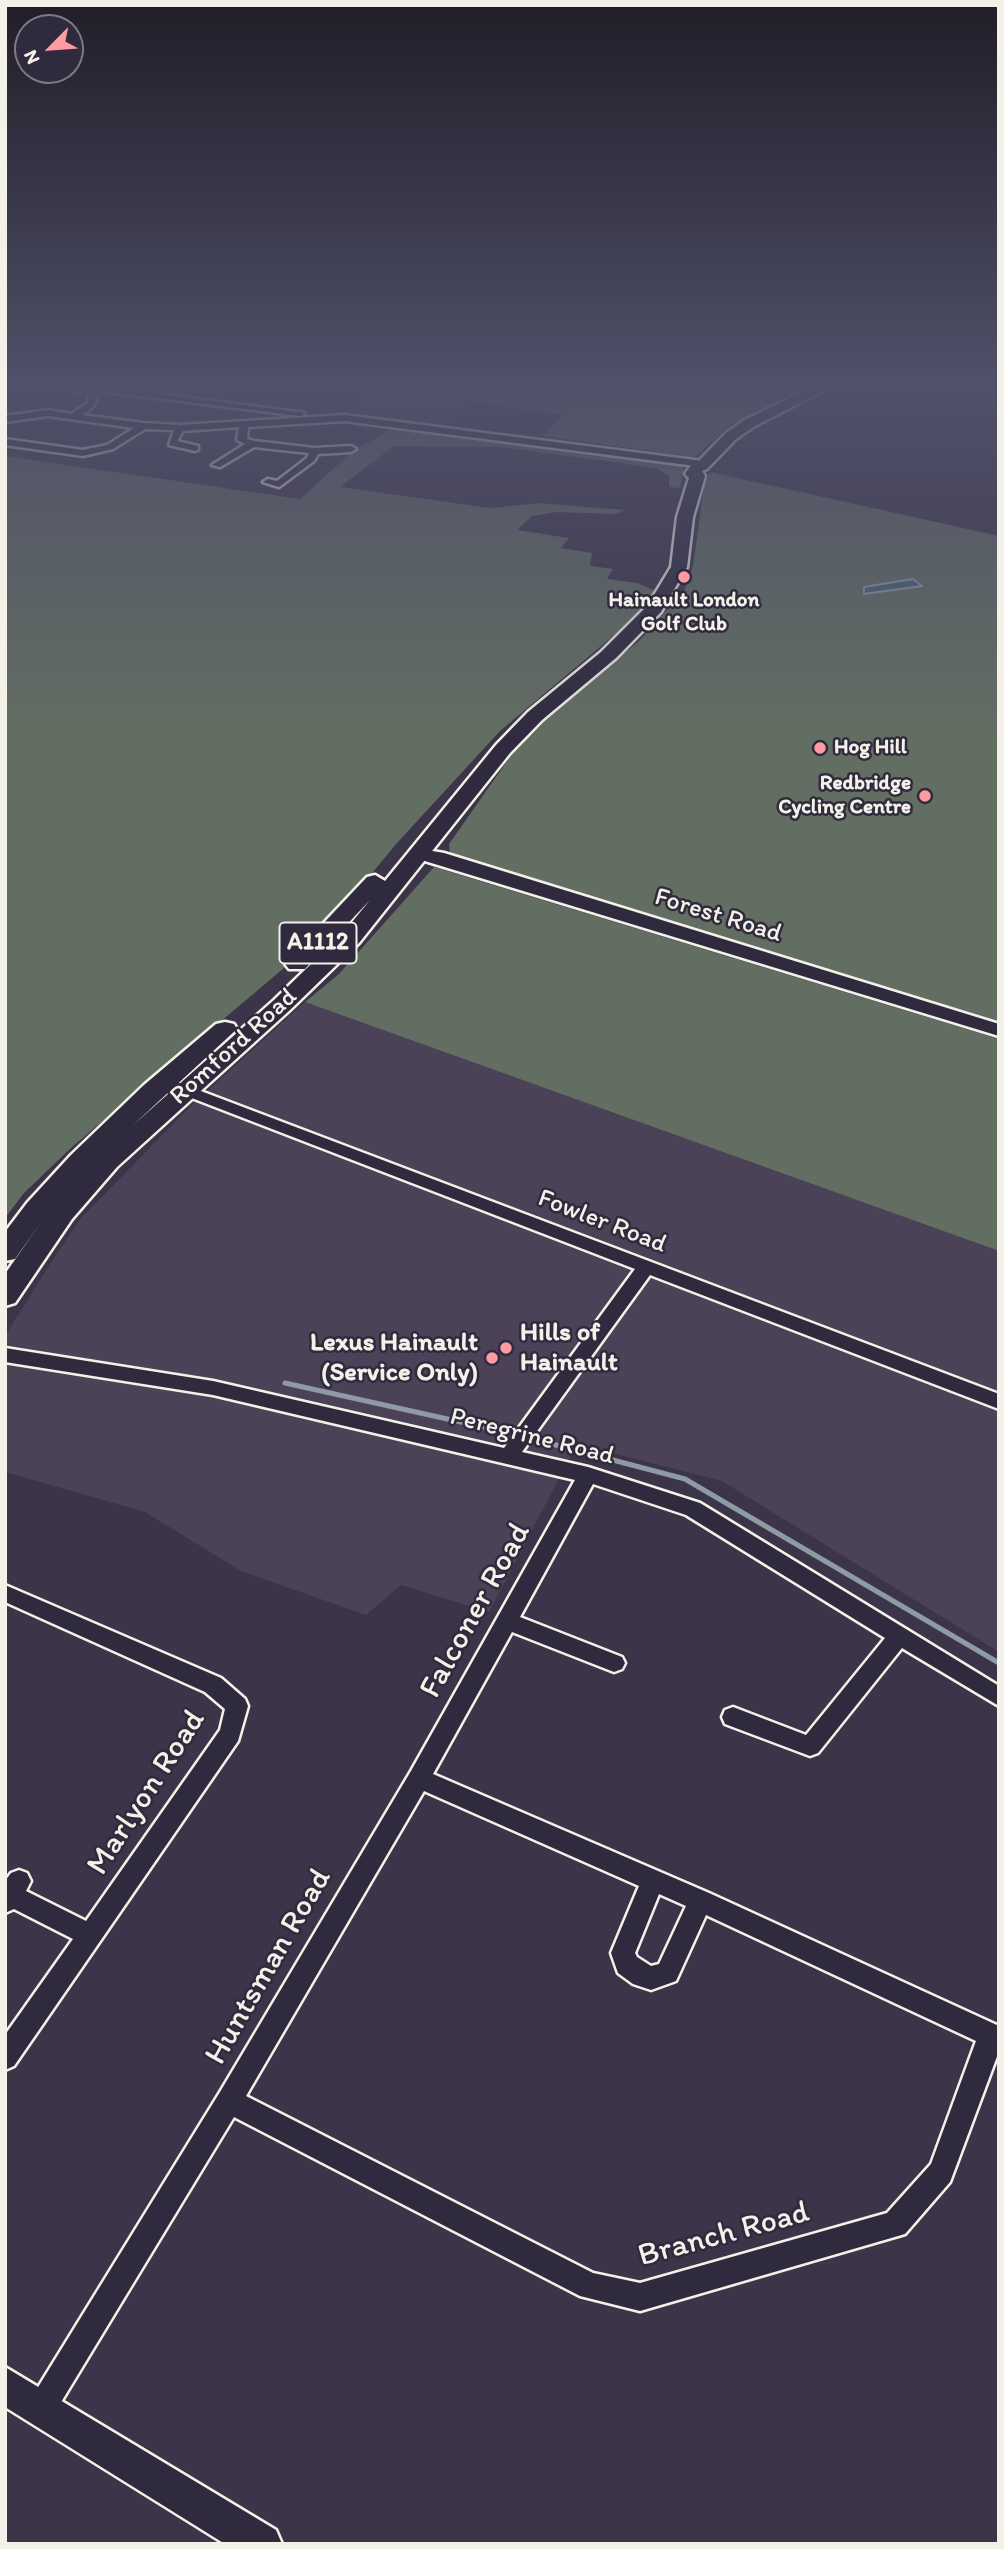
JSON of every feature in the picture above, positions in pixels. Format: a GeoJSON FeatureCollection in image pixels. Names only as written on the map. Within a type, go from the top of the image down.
{"type":"FeatureCollection","features":[{"type":"Feature","properties":{"kind":"main road","name":"Romford Road"},"geometry":{"type":"LineString","coordinates":[[5,1252],[57,1185],[175,1086],[282,1005],[351,938],[503,749],[535,716],[610,654],[610,651],[644,621],[669,587],[679,567],[685,517],[689,504]]}},
{"type":"Feature","properties":{"kind":"main road","name":"Romford Road"},"geometry":{"type":"LineString","coordinates":[[5,1296],[82,1189],[175,1086],[319,942],[401,854],[492,746],[527,714],[605,652],[610,651]]}},
{"type":"Feature","properties":{"kind":"street","name":"Forest Road"},"geometry":{"type":"LineString","coordinates":[[421,854],[999,1030]]}},
{"type":"Feature","properties":{"kind":"street","name":"Fowler Road"},"geometry":{"type":"LineString","coordinates":[[175,1086],[999,1402]]}},
{"type":"Feature","properties":{"kind":"street"},"geometry":{"type":"LineString","coordinates":[[508,1457],[646,1267]]}},
{"type":"Feature","properties":{"kind":"street","name":"Peregrine Road"},"geometry":{"type":"LineString","coordinates":[[5,1355],[213,1388],[588,1475],[693,1509],[999,1697]]}},
{"type":"Feature","properties":{"kind":"street","name":"Falconer Road"},"geometry":{"type":"LineString","coordinates":[[419,1778],[588,1475]]}},
{"type":"Feature","properties":{"kind":"street","name":"Marlyon Road"},"geometry":{"type":"LineString","coordinates":[[5,1593],[213,1685],[237,1706],[230,1734],[5,2057]]}},
{"type":"Feature","properties":{"kind":"street"},"geometry":{"type":"LineString","coordinates":[[505,1620],[614,1663]]}},
{"type":"Feature","properties":{"kind":"street"},"geometry":{"type":"LineString","coordinates":[[733,1717],[810,1746],[900,1634]]}},
{"type":"Feature","properties":{"kind":"street"},"geometry":{"type":"LineString","coordinates":[[419,1778],[701,1901],[995,2037]]}},
{"type":"Feature","properties":{"kind":"street","name":"Huntsman Road"},"geometry":{"type":"LineString","coordinates":[[42,2407],[229,2101],[419,1778]]}},
{"type":"Feature","properties":{"kind":"street"},"geometry":{"type":"LineString","coordinates":[[653,1881],[623,1953],[627,1965],[642,1976],[651,1978],[667,1972],[701,1901]]}},
{"type":"Feature","properties":{"kind":"street"},"geometry":{"type":"LineString","coordinates":[[11,1893],[90,1935]]}},
{"type":"Feature","properties":{"kind":"street","name":"Branch Road"},"geometry":{"type":"LineString","coordinates":[[229,2101],[590,2286],[640,2297],[895,2224],[941,2173],[995,2037]]}},
{"type":"Feature","properties":{"kind":"street"},"geometry":{"type":"LineString","coordinates":[[5,2386],[262,2544]]}},
{"type":"Feature","properties":{"kind":"shaded area"},"geometry":{"type":"Polygon","coordinates":[[[305,1002],[999,1251],[999,1652],[722,1481],[577,1444],[489,1612],[401,1585],[366,1615],[241,1571],[145,1512],[5,1472],[5,1336],[50,1264],[81,1218],[195,1102],[305,1002]]]}},
{"type":"Feature","properties":{"kind":"green space"},"geometry":{"type":"Polygon","coordinates":[[[5,504],[461,504],[490,508],[551,504],[625,510],[616,514],[557,512],[532,516],[517,530],[569,538],[561,548],[592,553],[590,566],[613,569],[607,579],[637,583],[658,592],[638,615],[500,731],[397,843],[348,902],[284,968],[72,1147],[24,1193],[5,1218],[5,504]]]}},
{"type":"Feature","properties":{"kind":"green space","name":"Redbridge Cycling Centre"},"geometry":{"type":"Polygon","coordinates":[[[702,504],[854,504],[999,536],[999,1023],[450,853],[449,844],[515,750],[538,723],[639,641],[684,591],[693,566],[702,504]]]}},
{"type":"Feature","properties":{"kind":"green space"},"geometry":{"type":"Polygon","coordinates":[[[434,867],[999,1039],[999,1251],[305,1002],[339,974],[434,867]]]}},
{"type":"Feature","properties":{"kind":"water"},"geometry":{"type":"Polygon","coordinates":[[[913,579],[922,586],[864,594],[864,587],[913,579]]]}},
{"type":"Feature","properties":{"kind":"waterway"},"geometry":{"type":"LineString","coordinates":[[285,1383],[506,1432]]}},
{"type":"Feature","properties":{"kind":"waterway"},"geometry":{"type":"LineString","coordinates":[[533,1439],[685,1479],[999,1663]]}},
{"type":"Feature","properties":{"kind":"place","name":"Hainault London Golf Club"},"geometry":{"type":"Point","coordinates":[684,577]}},
{"type":"Feature","properties":{"kind":"place","name":"Hog Hill"},"geometry":{"type":"Point","coordinates":[820,748]}},
{"type":"Feature","properties":{"kind":"place","name":"Redbridge Cycling Centre"},"geometry":{"type":"Point","coordinates":[925,796]}},
{"type":"Feature","properties":{"kind":"place","name":"Hills of Hainault"},"geometry":{"type":"Point","coordinates":[506,1348]}},
{"type":"Feature","properties":{"kind":"place","name":"Lexus Hainault (Service Only)"},"geometry":{"type":"Point","coordinates":[492,1358]}}]}
